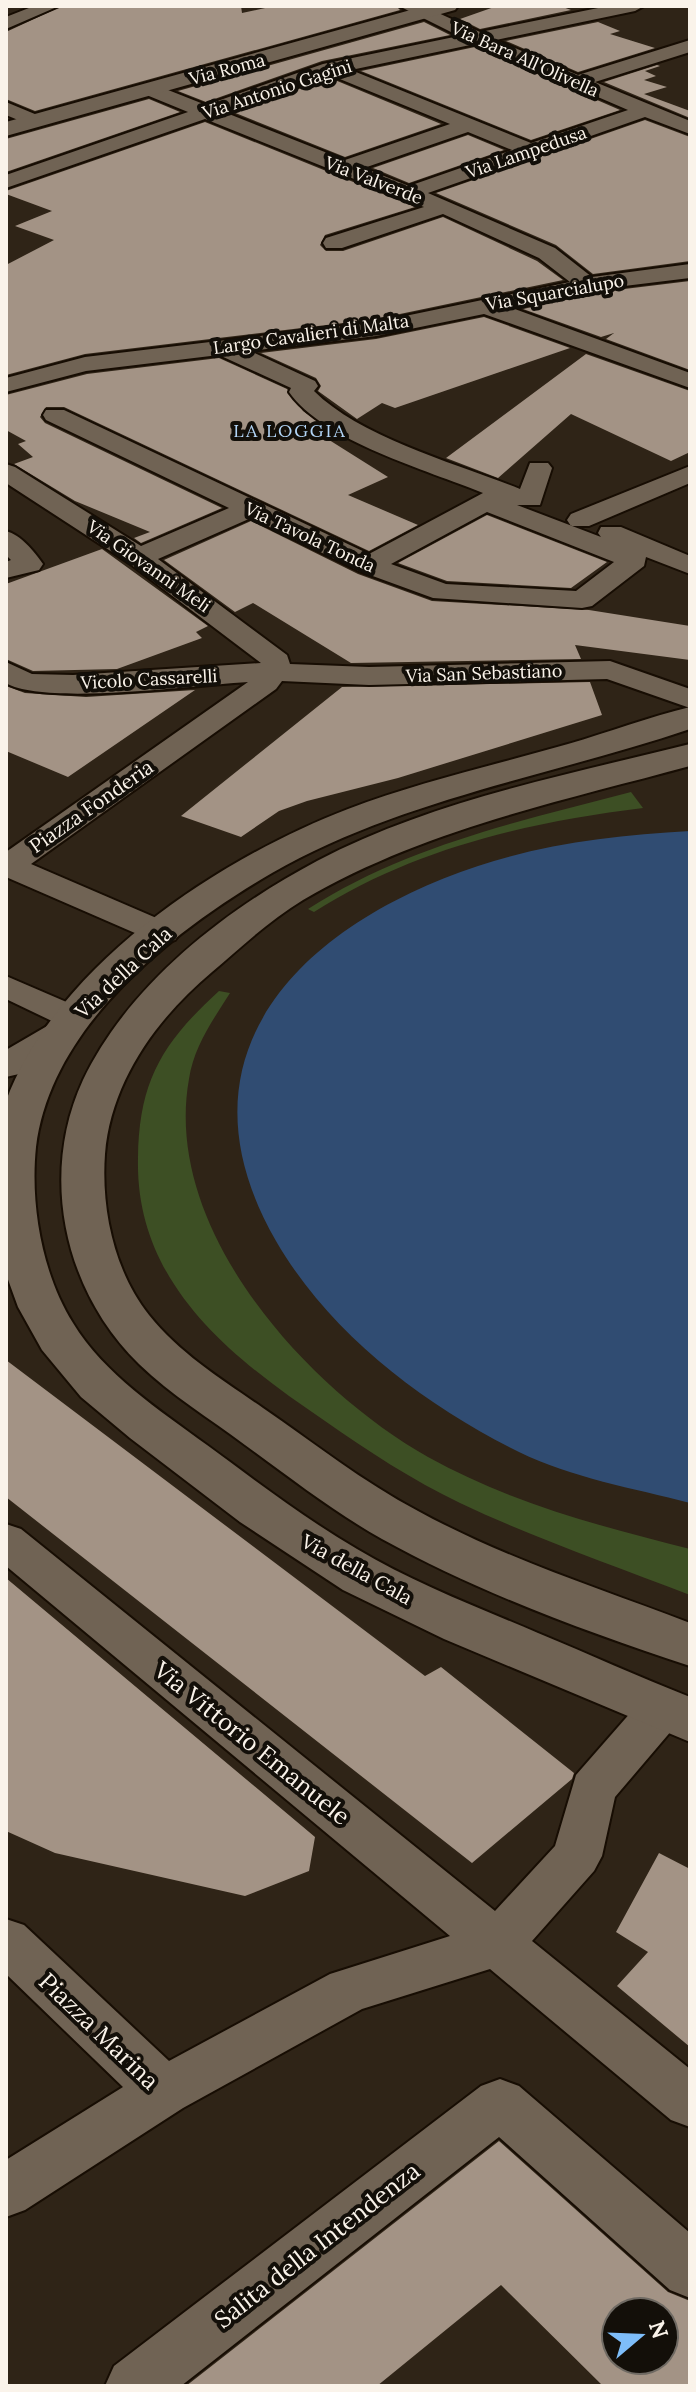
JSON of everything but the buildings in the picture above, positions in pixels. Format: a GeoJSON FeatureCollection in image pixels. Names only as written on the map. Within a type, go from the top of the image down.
{"type":"FeatureCollection","features":[{"type":"Feature","properties":{"kind":"main road","name":"Via Roma"},"geometry":{"type":"LineString","coordinates":[[6,129],[290,52],[416,10],[448,6]]}},
{"type":"Feature","properties":{"kind":"main road","name":"Via della Cala"},"geometry":{"type":"LineString","coordinates":[[676,1715],[360,1575],[301,1540],[116,1403],[68,1351],[38,1302],[22,1254],[8,1177],[20,1119],[37,1071],[68,1024],[163,933],[261,864],[361,818],[690,717]]}},
{"type":"Feature","properties":{"kind":"main road"},"geometry":{"type":"LineString","coordinates":[[690,755],[398,840],[321,874],[272,903],[166,991],[138,1019],[115,1052],[97,1094],[82,1142],[82,1180],[96,1258],[112,1293],[130,1325],[173,1368],[351,1496],[403,1526],[471,1558],[690,1645]]}},
{"type":"Feature","properties":{"kind":"street"},"geometry":{"type":"LineString","coordinates":[[6,23],[50,6]]}},
{"type":"Feature","properties":{"kind":"street","name":"Via Antonio Gagini"},"geometry":{"type":"LineString","coordinates":[[6,182],[331,68],[596,9],[635,6]]}},
{"type":"Feature","properties":{"kind":"street","name":"Via Bara All'Olivella"},"geometry":{"type":"LineString","coordinates":[[416,10],[643,111],[690,128]]}},
{"type":"Feature","properties":{"kind":"street"},"geometry":{"type":"LineString","coordinates":[[576,82],[690,46]]}},
{"type":"Feature","properties":{"kind":"street"},"geometry":{"type":"LineString","coordinates":[[290,52],[530,150]]}},
{"type":"Feature","properties":{"kind":"street","name":"Via Valverde"},"geometry":{"type":"LineString","coordinates":[[151,90],[444,207],[547,253],[588,285]]}},
{"type":"Feature","properties":{"kind":"street"},"geometry":{"type":"LineString","coordinates":[[232,102],[439,182]]}},
{"type":"Feature","properties":{"kind":"street"},"geometry":{"type":"LineString","coordinates":[[6,108],[35,121]]}},
{"type":"Feature","properties":{"kind":"street","name":"Via Lampedusa"},"geometry":{"type":"LineString","coordinates":[[408,193],[643,111]]}},
{"type":"Feature","properties":{"kind":"street"},"geometry":{"type":"LineString","coordinates":[[343,168],[468,125]]}},
{"type":"Feature","properties":{"kind":"street"},"geometry":{"type":"LineString","coordinates":[[334,243],[444,207]]}},
{"type":"Feature","properties":{"kind":"street","name":"Via Squarcialupo"},"geometry":{"type":"LineString","coordinates":[[422,319],[588,285],[690,271]]}},
{"type":"Feature","properties":{"kind":"street"},"geometry":{"type":"LineString","coordinates":[[482,305],[690,381]]}},
{"type":"Feature","properties":{"kind":"street","name":"Largo Cavalieri di Malta"},"geometry":{"type":"LineString","coordinates":[[6,385],[85,364],[422,319]]}},
{"type":"Feature","properties":{"kind":"street"},"geometry":{"type":"LineString","coordinates":[[212,349],[306,386],[301,392],[324,415],[494,497],[531,499],[690,566]]}},
{"type":"Feature","properties":{"kind":"street","name":"Via Tavola Tonda"},"geometry":{"type":"LineString","coordinates":[[55,415],[369,565],[443,592],[582,600],[634,560],[494,497]]}},
{"type":"Feature","properties":{"kind":"street"},"geometry":{"type":"LineString","coordinates":[[531,499],[539,468]]}},
{"type":"Feature","properties":{"kind":"street","name":"Via Giovanni Meli"},"geometry":{"type":"LineString","coordinates":[[6,472],[139,557],[277,661],[273,672]]}},
{"type":"Feature","properties":{"kind":"street"},"geometry":{"type":"LineString","coordinates":[[580,520],[690,474]]}},
{"type":"Feature","properties":{"kind":"street"},"geometry":{"type":"LineString","coordinates":[[369,565],[494,497]]}},
{"type":"Feature","properties":{"kind":"street"},"geometry":{"type":"LineString","coordinates":[[18,510],[53,501]]}},
{"type":"Feature","properties":{"kind":"street"},"geometry":{"type":"LineString","coordinates":[[139,557],[250,509]]}},
{"type":"Feature","properties":{"kind":"street"},"geometry":{"type":"LineString","coordinates":[[6,539],[18,567]]}},
{"type":"Feature","properties":{"kind":"street","name":"Via San Sebastiano"},"geometry":{"type":"LineString","coordinates":[[273,672],[369,676],[610,670],[690,699]]}},
{"type":"Feature","properties":{"kind":"street","name":"Vicolo Cassarelli"},"geometry":{"type":"LineString","coordinates":[[16,677],[73,684],[273,672]]}},
{"type":"Feature","properties":{"kind":"street","name":"Piazza Fonderia"},"geometry":{"type":"LineString","coordinates":[[6,866],[266,683],[273,672]]}},
{"type":"Feature","properties":{"kind":"street","name":"Piazza Fonderia"},"geometry":{"type":"LineString","coordinates":[[6,866],[163,933]]}},
{"type":"Feature","properties":{"kind":"street"},"geometry":{"type":"LineString","coordinates":[[6,986],[68,1024],[6,1066]]}},
{"type":"Feature","properties":{"kind":"street","name":"Via Vittorio Emanuele"},"geometry":{"type":"LineString","coordinates":[[6,1541],[690,2102]]}},
{"type":"Feature","properties":{"kind":"street"},"geometry":{"type":"LineString","coordinates":[[164,2091],[348,1990],[497,1944],[577,1856],[593,1789],[676,1715]]}},
{"type":"Feature","properties":{"kind":"street","name":"Piazza Marina"},"geometry":{"type":"LineString","coordinates":[[6,1941],[164,2091],[6,2191]]}},
{"type":"Feature","properties":{"kind":"street","name":"Salita della Intendenza"},"geometry":{"type":"LineString","coordinates":[[134,2386],[500,2104],[690,2270]]}},
{"type":"Feature","properties":{"kind":"green space"},"geometry":{"type":"Polygon","coordinates":[[[631,792],[643,808],[557,821],[472,842],[391,871],[314,912],[308,909],[345,887],[424,852],[506,825],[631,792]]]}},
{"type":"Feature","properties":{"kind":"green space"},"geometry":{"type":"Polygon","coordinates":[[[219,991],[230,993],[195,1055],[189,1079],[187,1135],[198,1192],[221,1246],[253,1298],[292,1347],[335,1390],[382,1427],[428,1457],[523,1500],[589,1522],[690,1549],[690,1595],[516,1528],[425,1485],[290,1397],[224,1343],[196,1313],[171,1280],[153,1243],[141,1203],[139,1131],[149,1085],[158,1065],[182,1028],[219,991]]]}},
{"type":"Feature","properties":{"kind":"water"},"geometry":{"type":"Polygon","coordinates":[[[690,831],[690,1503],[581,1476],[519,1452],[449,1412],[382,1364],[323,1307],[276,1241],[246,1173],[237,1111],[246,1055],[271,1005],[309,961],[357,923],[415,891],[504,858],[583,841],[690,831]]]}},
{"type":"Feature","properties":{"kind":"district","name":"LA LOGGIA"},"geometry":{"type":"Point","coordinates":[290,430]}}]}
